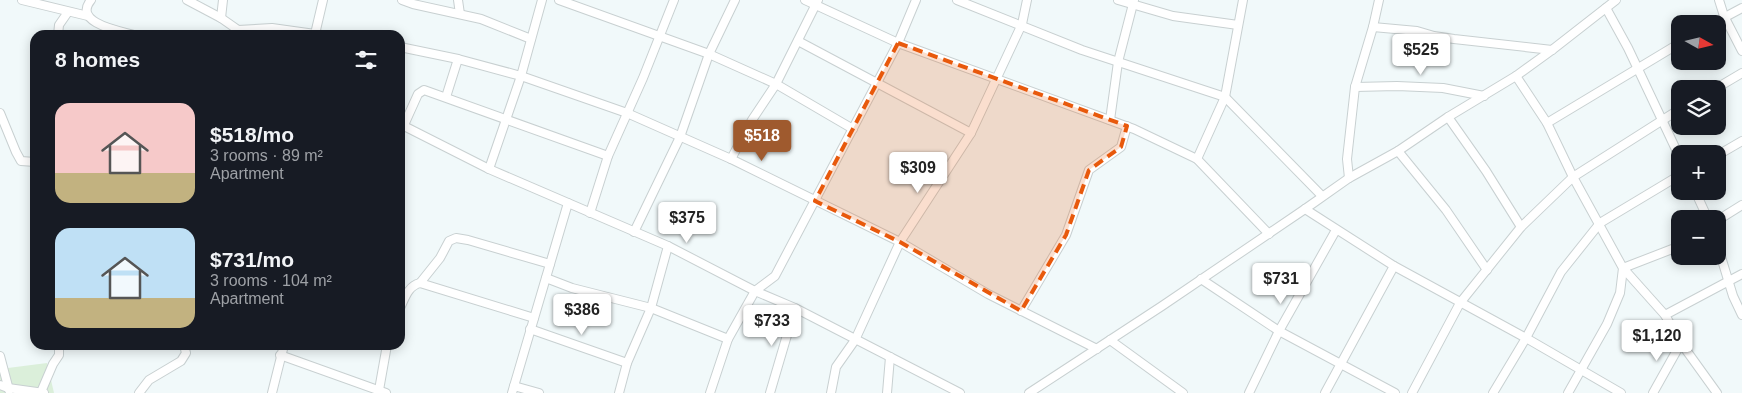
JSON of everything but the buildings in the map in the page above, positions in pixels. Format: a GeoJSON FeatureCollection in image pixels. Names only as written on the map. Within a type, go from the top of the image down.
{"type":"FeatureCollection","features":[{"type":"Feature","properties":{"kind":"street"},"geometry":{"type":"LineString","coordinates":[[22,0],[88,16]]}},
{"type":"Feature","properties":{"kind":"street"},"geometry":{"type":"LineString","coordinates":[[91,0],[86,8],[88,16],[94,23],[117,30]]}},
{"type":"Feature","properties":{"kind":"street"},"geometry":{"type":"LineString","coordinates":[[187,0],[221,18],[238,30]]}},
{"type":"Feature","properties":{"kind":"street"},"geometry":{"type":"LineString","coordinates":[[221,18],[223,0]]}},
{"type":"Feature","properties":{"kind":"street"},"geometry":{"type":"LineString","coordinates":[[320,30],[323,0]]}},
{"type":"Feature","properties":{"kind":"street"},"geometry":{"type":"LineString","coordinates":[[402,0],[481,19],[531,39]]}},
{"type":"Feature","properties":{"kind":"street"},"geometry":{"type":"LineString","coordinates":[[458,0],[460,14]]}},
{"type":"Feature","properties":{"kind":"street"},"geometry":{"type":"LineString","coordinates":[[489,169],[521,76],[542,0]]}},
{"type":"Feature","properties":{"kind":"street"},"geometry":{"type":"LineString","coordinates":[[558,0],[709,54],[776,84],[853,129]]}},
{"type":"Feature","properties":{"kind":"street"},"geometry":{"type":"LineString","coordinates":[[590,213],[608,156],[674,0]]}},
{"type":"Feature","properties":{"kind":"street"},"geometry":{"type":"LineString","coordinates":[[634,232],[680,137],[709,54],[735,0]]}},
{"type":"Feature","properties":{"kind":"street"},"geometry":{"type":"LineString","coordinates":[[805,0],[817,3],[898,43],[1127,126],[1197,159],[1269,234]]}},
{"type":"Feature","properties":{"kind":"street"},"geometry":{"type":"LineString","coordinates":[[710,393],[728,339],[755,291],[775,276],[898,43],[916,0]]}},
{"type":"Feature","properties":{"kind":"street"},"geometry":{"type":"LineString","coordinates":[[957,0],[1118,62],[1225,97],[1322,196]]}},
{"type":"Feature","properties":{"kind":"street"},"geometry":{"type":"LineString","coordinates":[[831,393],[836,367],[854,340],[900,242],[971,133],[1022,24],[1027,0]]}},
{"type":"Feature","properties":{"kind":"street"},"geometry":{"type":"LineString","coordinates":[[1118,0],[1133,2],[1173,16],[1238,25]]}},
{"type":"Feature","properties":{"kind":"street"},"geometry":{"type":"LineString","coordinates":[[1197,159],[1225,97],[1243,0]]}},
{"type":"Feature","properties":{"kind":"street"},"geometry":{"type":"LineString","coordinates":[[1349,178],[1347,159],[1355,87],[1379,0]]}},
{"type":"Feature","properties":{"kind":"street"},"geometry":{"type":"LineString","coordinates":[[1029,393],[1269,234],[1349,178],[1398,151],[1448,117],[1516,76],[1616,0]]}},
{"type":"Feature","properties":{"kind":"street"},"geometry":{"type":"LineString","coordinates":[[1719,0],[1724,15]]}},
{"type":"Feature","properties":{"kind":"street"},"geometry":{"type":"LineString","coordinates":[[1110,120],[1118,62],[1133,2]]}},
{"type":"Feature","properties":{"kind":"street"},"geometry":{"type":"LineString","coordinates":[[731,159],[752,120],[776,84],[817,3]]}},
{"type":"Feature","properties":{"kind":"street"},"geometry":{"type":"LineString","coordinates":[[1606,8],[1638,68],[1674,145]]}},
{"type":"Feature","properties":{"kind":"street"},"geometry":{"type":"LineString","coordinates":[[1726,15],[1742,8]]}},
{"type":"Feature","properties":{"kind":"street"},"geometry":{"type":"LineString","coordinates":[[58,30],[59,25],[68,12]]}},
{"type":"Feature","properties":{"kind":"street"},"geometry":{"type":"LineString","coordinates":[[1726,20],[1742,51]]}},
{"type":"Feature","properties":{"kind":"street"},"geometry":{"type":"LineString","coordinates":[[1373,27],[1417,31],[1454,39],[1552,50]]}},
{"type":"Feature","properties":{"kind":"street"},"geometry":{"type":"LineString","coordinates":[[260,30],[272,28],[285,30]]}},
{"type":"Feature","properties":{"kind":"street"},"geometry":{"type":"LineString","coordinates":[[798,41],[971,133]]}},
{"type":"Feature","properties":{"kind":"street"},"geometry":{"type":"LineString","coordinates":[[405,48],[458,59],[521,76],[627,113],[731,159],[900,242],[988,294],[1097,349]]}},
{"type":"Feature","properties":{"kind":"street"},"geometry":{"type":"LineString","coordinates":[[1546,124],[1671,48]]}},
{"type":"Feature","properties":{"kind":"street"},"geometry":{"type":"LineString","coordinates":[[446,97],[458,59]]}},
{"type":"Feature","properties":{"kind":"street"},"geometry":{"type":"LineString","coordinates":[[1726,82],[1742,73]]}},
{"type":"Feature","properties":{"kind":"street"},"geometry":{"type":"LineString","coordinates":[[1516,76],[1546,124],[1623,268],[1665,315],[1716,393]]}},
{"type":"Feature","properties":{"kind":"street"},"geometry":{"type":"LineString","coordinates":[[1355,87],[1443,88],[1484,96]]}},
{"type":"Feature","properties":{"kind":"street"},"geometry":{"type":"LineString","coordinates":[[405,118],[415,98],[420,92],[428,90],[608,156]]}},
{"type":"Feature","properties":{"kind":"street"},"geometry":{"type":"LineString","coordinates":[[0,113],[21,162],[30,162]]}},
{"type":"Feature","properties":{"kind":"street"},"geometry":{"type":"LineString","coordinates":[[1412,393],[1460,303],[1522,227],[1573,177],[1671,114]]}},
{"type":"Feature","properties":{"kind":"street"},"geometry":{"type":"LineString","coordinates":[[1448,117],[1522,227]]}},
{"type":"Feature","properties":{"kind":"street"},"geometry":{"type":"LineString","coordinates":[[1022,311],[1066,235],[1089,170],[1121,147],[1127,126]]}},
{"type":"Feature","properties":{"kind":"street"},"geometry":{"type":"LineString","coordinates":[[405,128],[489,169],[668,246],[755,291],[796,308],[854,340],[960,393]]}},
{"type":"Feature","properties":{"kind":"street"},"geometry":{"type":"LineString","coordinates":[[1726,151],[1742,142]]}},
{"type":"Feature","properties":{"kind":"street"},"geometry":{"type":"LineString","coordinates":[[1398,151],[1446,210],[1486,270]]}},
{"type":"Feature","properties":{"kind":"street"},"geometry":{"type":"LineString","coordinates":[[1493,393],[1526,338],[1561,272],[1600,223],[1671,180]]}},
{"type":"Feature","properties":{"kind":"street"},"geometry":{"type":"LineString","coordinates":[[538,393],[513,389],[568,203]]}},
{"type":"Feature","properties":{"kind":"street"},"geometry":{"type":"LineString","coordinates":[[1726,215],[1742,205]]}},
{"type":"Feature","properties":{"kind":"street"},"geometry":{"type":"LineString","coordinates":[[1305,209],[1394,266],[1526,338],[1621,393]]}},
{"type":"Feature","properties":{"kind":"street"},"geometry":{"type":"LineString","coordinates":[[1249,393],[1279,331],[1336,230]]}},
{"type":"Feature","properties":{"kind":"street"},"geometry":{"type":"LineString","coordinates":[[420,283],[440,258],[449,241],[456,238],[550,264]]}},
{"type":"Feature","properties":{"kind":"street"},"geometry":{"type":"LineString","coordinates":[[619,393],[627,362],[651,308],[668,246]]}},
{"type":"Feature","properties":{"kind":"street"},"geometry":{"type":"LineString","coordinates":[[1623,268],[1671,249]]}},
{"type":"Feature","properties":{"kind":"street"},"geometry":{"type":"LineString","coordinates":[[1724,265],[1742,315]]}},
{"type":"Feature","properties":{"kind":"street"},"geometry":{"type":"LineString","coordinates":[[1326,393],[1394,266]]}},
{"type":"Feature","properties":{"kind":"street"},"geometry":{"type":"LineString","coordinates":[[1568,393],[1607,324],[1620,292],[1623,268]]}},
{"type":"Feature","properties":{"kind":"street"},"geometry":{"type":"LineString","coordinates":[[1665,315],[1742,274]]}},
{"type":"Feature","properties":{"kind":"street"},"geometry":{"type":"LineString","coordinates":[[546,278],[572,288],[651,308],[728,339]]}},
{"type":"Feature","properties":{"kind":"street"},"geometry":{"type":"LineString","coordinates":[[1201,279],[1279,331],[1395,393]]}},
{"type":"Feature","properties":{"kind":"street"},"geometry":{"type":"LineString","coordinates":[[405,298],[411,287],[420,283],[534,318]]}},
{"type":"Feature","properties":{"kind":"street"},"geometry":{"type":"LineString","coordinates":[[770,393],[796,308]]}},
{"type":"Feature","properties":{"kind":"street"},"geometry":{"type":"LineString","coordinates":[[530,330],[627,362]]}},
{"type":"Feature","properties":{"kind":"street"},"geometry":{"type":"LineString","coordinates":[[1110,340],[1183,393]]}},
{"type":"Feature","properties":{"kind":"street"},"geometry":{"type":"LineString","coordinates":[[1652,393],[1682,343]]}},
{"type":"Feature","properties":{"kind":"street"},"geometry":{"type":"LineString","coordinates":[[0,385],[9,391],[43,392],[58,350]]}},
{"type":"Feature","properties":{"kind":"street"},"geometry":{"type":"LineString","coordinates":[[139,393],[149,380],[181,362],[186,353],[185,350]]}},
{"type":"Feature","properties":{"kind":"street"},"geometry":{"type":"LineString","coordinates":[[272,393],[282,350]]}},
{"type":"Feature","properties":{"kind":"street"},"geometry":{"type":"LineString","coordinates":[[280,355],[382,392],[386,350]]}},
{"type":"Feature","properties":{"kind":"street"},"geometry":{"type":"LineString","coordinates":[[0,356],[9,391]]}},
{"type":"Feature","properties":{"kind":"street"},"geometry":{"type":"LineString","coordinates":[[887,393],[890,357]]}},
{"type":"Feature","properties":{"kind":"highlighted area"},"geometry":{"type":"Polygon","coordinates":[[[898,43],[1127,126],[1121,147],[1089,170],[1066,235],[1021,311],[900,242],[815,201],[898,43]]]}},
{"type":"Feature","properties":{"kind":"green space"},"geometry":{"type":"Polygon","coordinates":[[[47,363],[54,393],[0,393],[0,369],[47,363]]]}}]}
